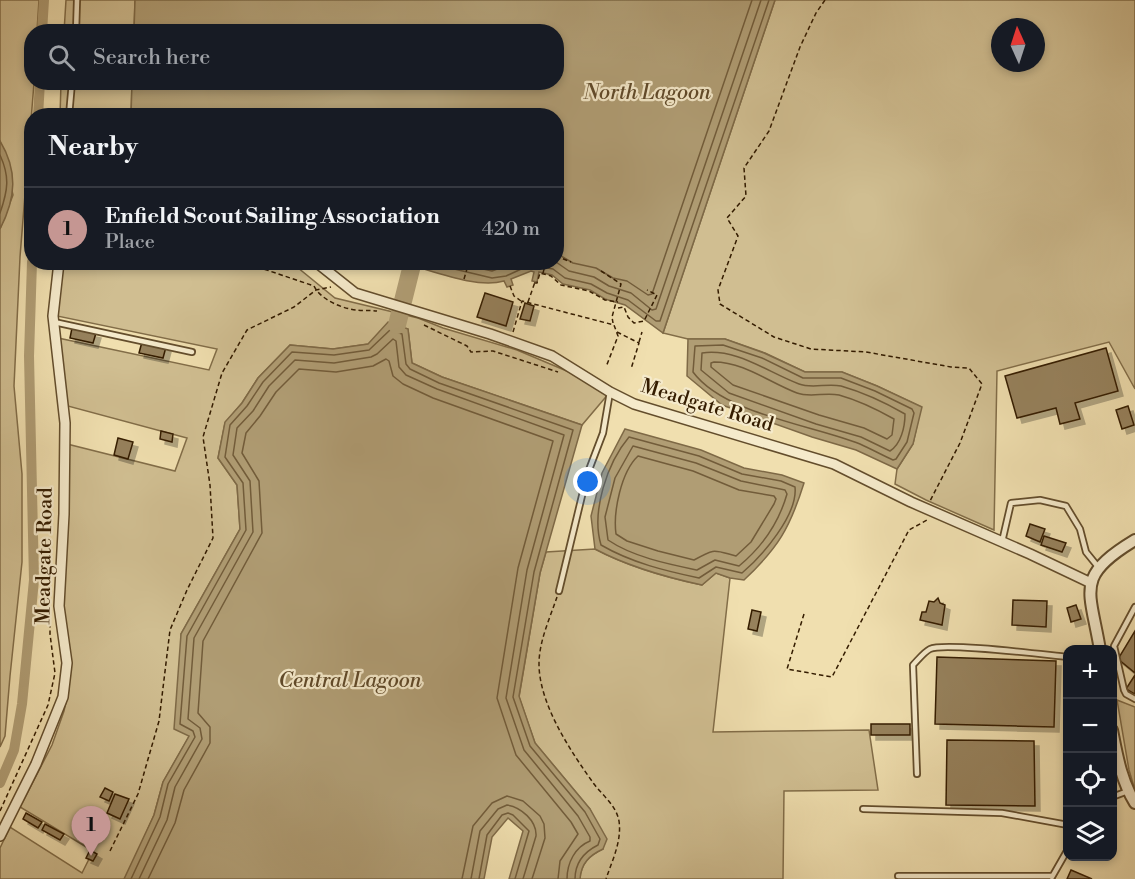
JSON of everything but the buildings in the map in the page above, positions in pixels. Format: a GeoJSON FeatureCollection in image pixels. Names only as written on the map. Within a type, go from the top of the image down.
{"type":"FeatureCollection","features":[{"type":"Feature","properties":{"kind":"street","name":"Meadgate Road"},"geometry":{"type":"LineString","coordinates":[[0,836],[36,764],[63,697],[67,663],[59,606],[64,514],[65,423],[54,322],[58,270]]}},
{"type":"Feature","properties":{"kind":"street","name":"Meadgate Road"},"geometry":{"type":"LineString","coordinates":[[326,270],[355,293],[418,316],[552,356],[634,404],[804,453],[834,464],[935,514],[1091,583]]}},
{"type":"Feature","properties":{"kind":"street"},"geometry":{"type":"LineString","coordinates":[[1099,645],[1089,594],[1091,583],[1099,568],[1111,555],[1135,540]]}},
{"type":"Feature","properties":{"kind":"street"},"geometry":{"type":"LineString","coordinates":[[1117,750],[1122,774],[1135,802]]}},
{"type":"Feature","properties":{"kind":"lane"},"geometry":{"type":"LineString","coordinates":[[76,24],[77,0]]}},
{"type":"Feature","properties":{"kind":"lane"},"geometry":{"type":"LineString","coordinates":[[70,108],[71,90]]}},
{"type":"Feature","properties":{"kind":"lane"},"geometry":{"type":"LineString","coordinates":[[54,322],[192,352]]}},
{"type":"Feature","properties":{"kind":"lane"},"geometry":{"type":"LineString","coordinates":[[560,591],[587,475],[603,433],[610,392]]}},
{"type":"Feature","properties":{"kind":"lane"},"geometry":{"type":"LineString","coordinates":[[1002,542],[1011,503],[1040,500],[1066,506],[1080,529],[1086,552],[1099,568]]}},
{"type":"Feature","properties":{"kind":"lane"},"geometry":{"type":"LineString","coordinates":[[1135,607],[1114,646],[1124,690],[1126,694],[1135,699]]}},
{"type":"Feature","properties":{"kind":"lane"},"geometry":{"type":"LineString","coordinates":[[917,774],[913,665],[931,648],[1000,650],[1063,656]]}},
{"type":"Feature","properties":{"kind":"lane"},"geometry":{"type":"LineString","coordinates":[[1117,795],[1128,791]]}},
{"type":"Feature","properties":{"kind":"lane"},"geometry":{"type":"LineString","coordinates":[[863,809],[1002,813],[1063,824]]}},
{"type":"Feature","properties":{"kind":"lane"},"geometry":{"type":"LineString","coordinates":[[898,876],[1052,878],[1063,858]]}},
{"type":"Feature","properties":{"kind":"path"},"geometry":{"type":"LineString","coordinates":[[825,0],[816,13],[800,47],[769,131],[744,168],[746,196],[727,218],[738,236],[718,290],[720,304],[774,337],[811,349],[866,352],[969,368],[982,384],[960,443],[925,509]]}},
{"type":"Feature","properties":{"kind":"path"},"geometry":{"type":"LineString","coordinates":[[564,259],[571,262]]}},
{"type":"Feature","properties":{"kind":"path"},"geometry":{"type":"LineString","coordinates":[[268,270],[315,285],[316,290],[331,302],[356,310],[378,311]]}},
{"type":"Feature","properties":{"kind":"path"},"geometry":{"type":"LineString","coordinates":[[464,279],[467,270]]}},
{"type":"Feature","properties":{"kind":"path"},"geometry":{"type":"LineString","coordinates":[[543,274],[544,270]]}},
{"type":"Feature","properties":{"kind":"path"},"geometry":{"type":"LineString","coordinates":[[601,271],[621,284],[618,302],[612,317],[618,336],[606,367]]}},
{"type":"Feature","properties":{"kind":"path"},"geometry":{"type":"LineString","coordinates":[[528,303],[534,282],[537,283],[540,273],[551,276],[561,285],[588,291],[605,300],[618,302]]}},
{"type":"Feature","properties":{"kind":"path"},"geometry":{"type":"LineString","coordinates":[[110,851],[138,794],[159,721],[170,630],[213,538],[210,484],[203,437],[222,373],[247,330],[294,307],[316,290],[344,285]]}},
{"type":"Feature","properties":{"kind":"path"},"geometry":{"type":"LineString","coordinates":[[510,286],[514,296],[522,301],[614,325]]}},
{"type":"Feature","properties":{"kind":"path"},"geometry":{"type":"LineString","coordinates":[[614,309],[619,306],[624,307],[628,317],[634,323],[644,321],[657,296],[647,290]]}},
{"type":"Feature","properties":{"kind":"path"},"geometry":{"type":"LineString","coordinates":[[510,342],[522,301]]}},
{"type":"Feature","properties":{"kind":"path"},"geometry":{"type":"LineString","coordinates":[[418,316],[467,346],[471,352],[493,351],[563,374]]}},
{"type":"Feature","properties":{"kind":"path"},"geometry":{"type":"LineString","coordinates":[[616,332],[639,343]]}},
{"type":"Feature","properties":{"kind":"path"},"geometry":{"type":"LineString","coordinates":[[631,369],[642,332]]}},
{"type":"Feature","properties":{"kind":"path"},"geometry":{"type":"LineString","coordinates":[[804,614],[787,669],[832,677],[909,530],[935,514]]}},
{"type":"Feature","properties":{"kind":"path"},"geometry":{"type":"LineString","coordinates":[[560,591],[542,643],[539,664],[541,678],[546,700],[567,744],[595,786],[614,806],[619,821],[619,839],[606,879]]}},
{"type":"Feature","properties":{"kind":"path"},"geometry":{"type":"LineString","coordinates":[[0,811],[48,705],[55,673],[50,634],[50,606]]}},
{"type":"Feature","properties":{"kind":"shaded area"},"geometry":{"type":"Polygon","coordinates":[[[0,0],[39,0],[37,24],[24,24],[24,90],[33,90],[32,108],[24,108],[24,207],[14,386],[22,474],[22,562],[5,736],[0,747],[0,229],[13,195],[0,141],[0,0]]]}},
{"type":"Feature","properties":{"kind":"shaded area"},"geometry":{"type":"Polygon","coordinates":[[[66,0],[135,0],[134,24],[64,24],[66,0]]]}},
{"type":"Feature","properties":{"kind":"shaded area"},"geometry":{"type":"Polygon","coordinates":[[[775,0],[1135,0],[1135,389],[1109,342],[997,371],[994,530],[895,484],[897,469],[913,444],[921,407],[842,372],[805,372],[765,353],[725,339],[688,339],[663,333],[775,0]]]}},
{"type":"Feature","properties":{"kind":"shaded area"},"geometry":{"type":"Polygon","coordinates":[[[61,90],[132,90],[131,108],[60,108],[61,90]]]}},
{"type":"Feature","properties":{"kind":"shaded area"},"geometry":{"type":"Polygon","coordinates":[[[58,270],[301,270],[335,298],[418,318],[443,328],[517,350],[610,392],[582,425],[442,377],[412,363],[408,329],[388,323],[369,344],[333,349],[290,345],[258,378],[242,403],[225,423],[218,458],[237,485],[240,529],[181,634],[190,735],[163,782],[154,815],[126,879],[0,879],[0,848],[10,827],[82,873],[93,851],[20,807],[52,745],[69,689],[70,667],[62,609],[67,444],[175,471],[187,438],[64,405],[58,338],[209,370],[217,349],[57,316],[58,270]]]}},
{"type":"Feature","properties":{"kind":"shaded area"},"geometry":{"type":"Polygon","coordinates":[[[595,549],[647,571],[674,579],[702,585],[716,573],[730,578],[713,732],[869,730],[878,790],[784,791],[783,879],[580,879],[582,868],[587,860],[603,849],[590,809],[535,743],[519,697],[540,573],[546,552],[595,549]]]}},
{"type":"Feature","properties":{"kind":"shaded area"},"geometry":{"type":"Polygon","coordinates":[[[1117,700],[1135,707],[1135,790],[1129,770],[1117,700]]]}},
{"type":"Feature","properties":{"kind":"water","name":"North Lagoon"},"geometry":{"type":"Polygon","coordinates":[[[135,0],[775,0],[663,333],[625,305],[605,299],[590,290],[563,284],[552,275],[539,272],[537,282],[532,281],[534,272],[531,271],[511,279],[513,285],[507,287],[504,281],[480,283],[427,270],[564,270],[564,108],[131,108],[132,90],[564,90],[564,24],[134,24],[135,0]]]}},
{"type":"Feature","properties":{"kind":"water"},"geometry":{"type":"Polygon","coordinates":[[[0,141],[10,163],[13,185],[9,206],[0,229],[0,141]]]}},
{"type":"Feature","properties":{"kind":"water","name":"Central Lagoon"},"geometry":{"type":"Polygon","coordinates":[[[388,322],[408,329],[412,363],[442,377],[582,425],[540,573],[519,696],[535,743],[590,809],[607,839],[603,849],[587,860],[582,868],[580,879],[509,879],[523,831],[508,818],[492,837],[484,879],[124,879],[154,815],[163,782],[189,736],[174,729],[181,634],[240,529],[237,485],[218,458],[225,422],[242,403],[258,378],[290,345],[333,349],[368,344],[388,322]]]}},
{"type":"Feature","properties":{"kind":"water"},"geometry":{"type":"Polygon","coordinates":[[[688,339],[725,339],[764,353],[805,372],[842,372],[922,407],[913,444],[897,469],[856,450],[722,405],[687,376],[688,339]]]}},
{"type":"Feature","properties":{"kind":"water"},"geometry":{"type":"Polygon","coordinates":[[[625,429],[701,450],[744,468],[782,475],[804,483],[794,513],[782,536],[766,558],[744,580],[716,573],[702,585],[647,571],[595,549],[591,516],[602,473],[625,429]]]}},
{"type":"Feature","properties":{"kind":"waterway"},"geometry":{"type":"LineString","coordinates":[[42,24],[44,0]]}},
{"type":"Feature","properties":{"kind":"waterway"},"geometry":{"type":"LineString","coordinates":[[38,108],[40,90]]}},
{"type":"Feature","properties":{"kind":"waterway"},"geometry":{"type":"LineString","coordinates":[[0,783],[14,750],[22,704],[34,580],[29,356],[32,270]]}},
{"type":"Feature","properties":{"kind":"waterway"},"geometry":{"type":"LineString","coordinates":[[397,325],[411,270]]}},
{"type":"Feature","properties":{"kind":"place","name":"Enfield Scout Sailing Association"},"geometry":{"type":"Point","coordinates":[91,856]}}]}
